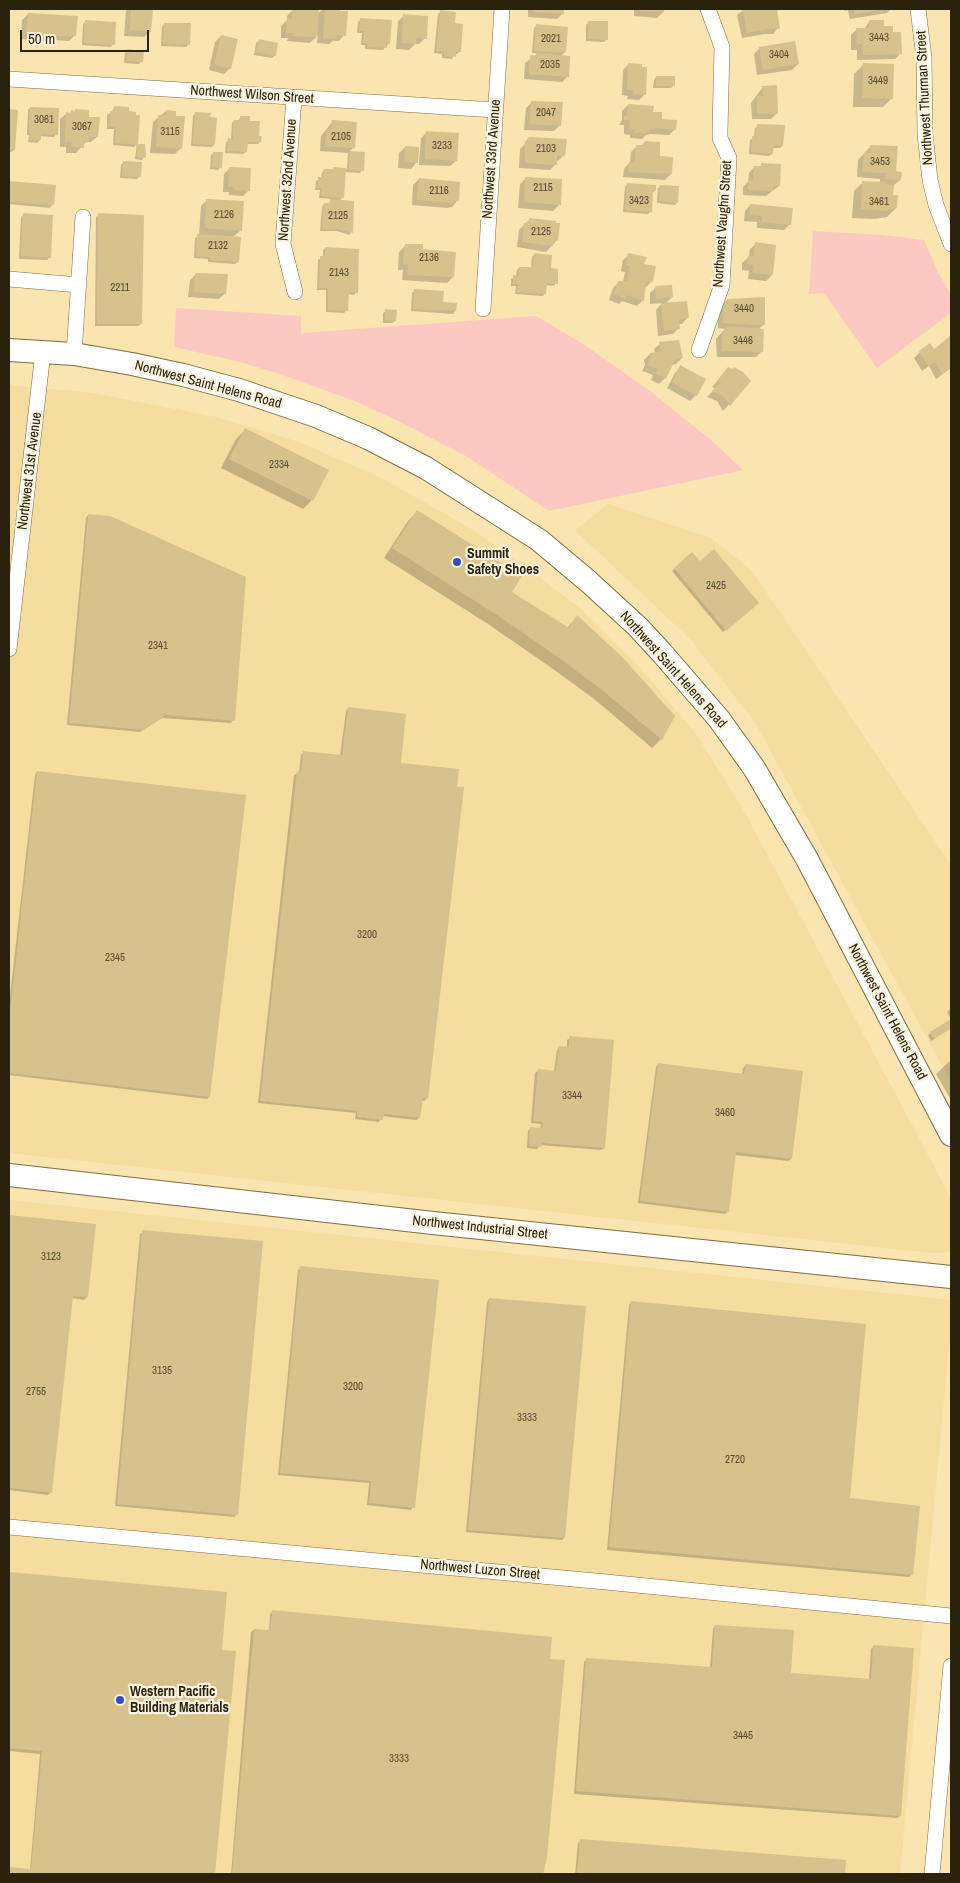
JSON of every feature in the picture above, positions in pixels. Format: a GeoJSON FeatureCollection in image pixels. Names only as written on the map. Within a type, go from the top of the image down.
{"type":"FeatureCollection","features":[{"type":"Feature","properties":{"kind":"main road","name":"Northwest Saint Helens Road"},"geometry":{"type":"LineString","coordinates":[[9,350],[74,354],[149,368],[239,390],[316,416],[368,438],[426,468],[539,540],[638,627],[723,725],[754,768],[806,859],[951,1135]]}},
{"type":"Feature","properties":{"kind":"main road","name":"Northwest Industrial Street"},"geometry":{"type":"LineString","coordinates":[[9,1175],[414,1221],[951,1277]]}},
{"type":"Feature","properties":{"kind":"street","name":"Northwest 33rd Avenue"},"geometry":{"type":"LineString","coordinates":[[483,310],[502,9]]}},
{"type":"Feature","properties":{"kind":"street","name":"Northwest Vaughn Street"},"geometry":{"type":"LineString","coordinates":[[699,350],[722,285],[729,158],[720,138],[722,47],[708,9]]}},
{"type":"Feature","properties":{"kind":"street","name":"Northwest Thurman Street"},"geometry":{"type":"LineString","coordinates":[[918,9],[924,58],[924,134],[930,180],[936,205],[951,244]]}},
{"type":"Feature","properties":{"kind":"street","name":"Northwest Wilson Street"},"geometry":{"type":"LineString","coordinates":[[9,79],[495,110]]}},
{"type":"Feature","properties":{"kind":"street","name":"Northwest 32nd Avenue"},"geometry":{"type":"LineString","coordinates":[[294,98],[283,244],[295,292]]}},
{"type":"Feature","properties":{"kind":"street"},"geometry":{"type":"LineString","coordinates":[[74,354],[83,217]]}},
{"type":"Feature","properties":{"kind":"street"},"geometry":{"type":"LineString","coordinates":[[9,279],[79,285]]}},
{"type":"Feature","properties":{"kind":"street","name":"Northwest 31st Avenue"},"geometry":{"type":"LineString","coordinates":[[9,649],[43,352]]}},
{"type":"Feature","properties":{"kind":"street","name":"Northwest Luzon Street"},"geometry":{"type":"LineString","coordinates":[[9,1527],[951,1616]]}},
{"type":"Feature","properties":{"kind":"street"},"geometry":{"type":"LineString","coordinates":[[932,1874],[951,1666]]}},
{"type":"Feature","properties":{"kind":"shaded area"},"geometry":{"type":"Polygon","coordinates":[[[813,231],[883,235],[924,240],[938,272],[951,295],[951,313],[877,368],[824,293],[809,294],[813,231]]]}},
{"type":"Feature","properties":{"kind":"shaded area"},"geometry":{"type":"Polygon","coordinates":[[[176,308],[301,316],[301,333],[536,316],[583,344],[650,391],[712,441],[743,470],[549,511],[466,456],[355,401],[277,373],[236,361],[174,347],[176,308]]]}},
{"type":"Feature","properties":{"kind":"shaded area"},"geometry":{"type":"Polygon","coordinates":[[[9,385],[93,393],[216,417],[299,442],[379,477],[465,525],[514,558],[582,610],[638,665],[696,734],[745,813],[951,1198],[951,1252],[932,1253],[9,1153],[9,385]]]}},
{"type":"Feature","properties":{"kind":"shaded area"},"geometry":{"type":"Polygon","coordinates":[[[608,504],[711,538],[752,571],[951,865],[951,1082],[756,724],[691,640],[575,530],[608,504]]]}},
{"type":"Feature","properties":{"kind":"shaded area"},"geometry":{"type":"Polygon","coordinates":[[[9,1200],[951,1300],[951,1324],[900,1874],[9,1874],[9,1200]]]}},
{"type":"Feature","properties":{"kind":"building"},"geometry":{"type":"Polygon","coordinates":[[[131,9],[153,9],[151,32],[130,30],[131,9]]]}},
{"type":"Feature","properties":{"kind":"building"},"geometry":{"type":"Polygon","coordinates":[[[292,9],[319,9],[317,37],[293,36],[293,33],[286,33],[287,18],[292,19],[292,9]]]}},
{"type":"Feature","properties":{"kind":"building"},"geometry":{"type":"Polygon","coordinates":[[[325,9],[348,11],[346,36],[337,35],[337,39],[323,38],[325,9]]]}},
{"type":"Feature","properties":{"kind":"building"},"geometry":{"type":"Polygon","coordinates":[[[533,9],[564,9],[564,14],[533,12],[533,9]]]}},
{"type":"Feature","properties":{"kind":"building"},"geometry":{"type":"Polygon","coordinates":[[[639,9],[664,9],[664,12],[639,11],[639,9]]]}},
{"type":"Feature","properties":{"kind":"building"},"geometry":{"type":"Polygon","coordinates":[[[743,9],[777,9],[780,29],[772,28],[747,33],[743,9]]]}},
{"type":"Feature","properties":{"kind":"building"},"geometry":{"type":"Polygon","coordinates":[[[854,9],[881,9],[881,10],[855,14],[854,9]]]}},
{"type":"Feature","properties":{"kind":"building"},"geometry":{"type":"Polygon","coordinates":[[[440,10],[456,12],[455,23],[463,24],[461,52],[456,52],[456,57],[444,56],[444,51],[436,51],[440,10]]]}},
{"type":"Feature","properties":{"kind":"building"},"geometry":{"type":"Polygon","coordinates":[[[28,13],[78,16],[76,36],[43,36],[43,34],[26,33],[28,13]]]}},
{"type":"Feature","properties":{"kind":"building"},"geometry":{"type":"Polygon","coordinates":[[[403,14],[428,16],[427,39],[416,38],[416,44],[402,43],[403,14]]]}},
{"type":"Feature","properties":{"kind":"building"},"geometry":{"type":"Polygon","coordinates":[[[360,18],[392,20],[390,44],[387,43],[387,48],[367,47],[367,43],[363,43],[364,31],[359,31],[360,18]]]}},
{"type":"Feature","properties":{"kind":"building"},"geometry":{"type":"Polygon","coordinates":[[[85,20],[116,22],[115,45],[84,43],[85,20]]]}},
{"type":"Feature","properties":{"kind":"building"},"geometry":{"type":"Polygon","coordinates":[[[869,20],[884,20],[884,26],[893,26],[893,32],[901,32],[902,54],[863,55],[862,44],[857,44],[856,28],[869,28],[869,20]]]}},
{"type":"Feature","properties":{"kind":"building"},"geometry":{"type":"Polygon","coordinates":[[[588,21],[608,21],[608,40],[588,39],[588,21]]]}},
{"type":"Feature","properties":{"kind":"building"},"geometry":{"type":"Polygon","coordinates":[[[164,23],[191,23],[190,45],[163,44],[164,23]]]}},
{"type":"Feature","properties":{"kind":"building"},"geometry":{"type":"Polygon","coordinates":[[[536,24],[568,27],[566,52],[534,51],[536,24]]]}},
{"type":"Feature","properties":{"kind":"building"},"geometry":{"type":"Polygon","coordinates":[[[221,35],[238,39],[231,69],[214,65],[221,35]]]}},
{"type":"Feature","properties":{"kind":"building"},"geometry":{"type":"Polygon","coordinates":[[[259,39],[278,43],[276,56],[256,52],[259,39]]]}},
{"type":"Feature","properties":{"kind":"building"},"geometry":{"type":"Polygon","coordinates":[[[795,41],[799,64],[763,70],[759,47],[795,41]]]}},
{"type":"Feature","properties":{"kind":"building"},"geometry":{"type":"Polygon","coordinates":[[[127,49],[144,51],[143,62],[126,61],[127,49]]]}},
{"type":"Feature","properties":{"kind":"building"},"geometry":{"type":"Polygon","coordinates":[[[536,53],[570,56],[569,77],[529,74],[530,55],[537,56],[536,53]]]}},
{"type":"Feature","properties":{"kind":"building"},"geometry":{"type":"Polygon","coordinates":[[[628,63],[642,64],[642,67],[647,67],[646,95],[633,94],[633,90],[627,90],[628,63]]]}},
{"type":"Feature","properties":{"kind":"building"},"geometry":{"type":"Polygon","coordinates":[[[863,63],[894,64],[893,99],[862,98],[863,63]]]}},
{"type":"Feature","properties":{"kind":"building"},"geometry":{"type":"Polygon","coordinates":[[[656,76],[675,76],[675,86],[656,86],[656,76]]]}},
{"type":"Feature","properties":{"kind":"building"},"geometry":{"type":"Polygon","coordinates":[[[777,85],[778,114],[757,114],[757,96],[763,96],[762,86],[777,85]]]}},
{"type":"Feature","properties":{"kind":"building"},"geometry":{"type":"Polygon","coordinates":[[[531,101],[563,102],[561,126],[530,124],[531,101]]]}},
{"type":"Feature","properties":{"kind":"building"},"geometry":{"type":"Polygon","coordinates":[[[628,104],[654,106],[653,112],[662,112],[662,119],[677,120],[676,130],[657,128],[649,130],[649,133],[635,133],[635,129],[629,129],[630,120],[624,120],[624,116],[627,116],[628,104]]]}},
{"type":"Feature","properties":{"kind":"building"},"geometry":{"type":"Polygon","coordinates":[[[114,106],[129,107],[129,111],[140,115],[138,145],[115,143],[116,127],[109,126],[110,111],[114,111],[114,106]]]}},
{"type":"Feature","properties":{"kind":"building"},"geometry":{"type":"Polygon","coordinates":[[[30,107],[59,108],[58,135],[41,134],[41,140],[30,140],[30,107]]]}},
{"type":"Feature","properties":{"kind":"building"},"geometry":{"type":"Polygon","coordinates":[[[9,109],[18,110],[15,150],[9,150],[9,109]]]}},
{"type":"Feature","properties":{"kind":"building"},"geometry":{"type":"Polygon","coordinates":[[[75,109],[89,110],[89,117],[100,117],[98,137],[89,137],[89,141],[84,141],[84,148],[71,147],[72,142],[65,142],[66,112],[71,113],[71,110],[75,111],[75,109]]]}},
{"type":"Feature","properties":{"kind":"building"},"geometry":{"type":"Polygon","coordinates":[[[166,110],[176,111],[176,116],[185,116],[182,149],[156,147],[158,115],[166,115],[166,110]]]}},
{"type":"Feature","properties":{"kind":"building"},"geometry":{"type":"Polygon","coordinates":[[[195,112],[211,113],[210,117],[217,118],[215,145],[193,144],[195,112]]]}},
{"type":"Feature","properties":{"kind":"building"},"geometry":{"type":"Polygon","coordinates":[[[240,116],[250,116],[250,121],[260,121],[259,136],[262,136],[261,142],[248,142],[247,152],[227,151],[228,138],[233,139],[234,120],[240,120],[240,116]]]}},
{"type":"Feature","properties":{"kind":"building"},"geometry":{"type":"Polygon","coordinates":[[[332,120],[357,122],[355,148],[325,146],[327,129],[331,129],[332,120]]]}},
{"type":"Feature","properties":{"kind":"building"},"geometry":{"type":"Polygon","coordinates":[[[757,124],[785,125],[783,146],[774,145],[773,154],[751,152],[752,136],[756,137],[757,124]]]}},
{"type":"Feature","properties":{"kind":"building"},"geometry":{"type":"Polygon","coordinates":[[[426,131],[459,133],[457,161],[425,159],[426,131]]]}},
{"type":"Feature","properties":{"kind":"building"},"geometry":{"type":"Polygon","coordinates":[[[529,137],[567,139],[565,156],[557,156],[557,165],[525,163],[525,142],[529,137]]]}},
{"type":"Feature","properties":{"kind":"building"},"geometry":{"type":"Polygon","coordinates":[[[645,141],[660,142],[660,156],[673,157],[672,174],[628,172],[629,162],[635,162],[636,145],[644,145],[645,141]]]}},
{"type":"Feature","properties":{"kind":"building"},"geometry":{"type":"Polygon","coordinates":[[[138,144],[145,144],[146,158],[137,157],[138,144]]]}},
{"type":"Feature","properties":{"kind":"building"},"geometry":{"type":"Polygon","coordinates":[[[870,145],[898,146],[896,171],[902,172],[901,180],[885,179],[886,173],[862,172],[864,153],[870,153],[870,145]]]}},
{"type":"Feature","properties":{"kind":"building"},"geometry":{"type":"Polygon","coordinates":[[[405,146],[419,147],[418,163],[404,162],[405,146]]]}},
{"type":"Feature","properties":{"kind":"building"},"geometry":{"type":"Polygon","coordinates":[[[350,151],[365,152],[364,171],[349,170],[350,151]]]}},
{"type":"Feature","properties":{"kind":"building"},"geometry":{"type":"Polygon","coordinates":[[[213,152],[223,152],[222,168],[212,167],[213,152]]]}},
{"type":"Feature","properties":{"kind":"building"},"geometry":{"type":"Polygon","coordinates":[[[123,161],[142,162],[141,177],[122,176],[123,161]]]}},
{"type":"Feature","properties":{"kind":"building"},"geometry":{"type":"Polygon","coordinates":[[[761,163],[781,164],[780,186],[773,186],[773,191],[748,190],[748,180],[753,180],[754,166],[761,166],[761,163]]]}},
{"type":"Feature","properties":{"kind":"building"},"geometry":{"type":"Polygon","coordinates":[[[229,167],[251,168],[250,191],[234,190],[234,187],[228,187],[229,167]]]}},
{"type":"Feature","properties":{"kind":"building"},"geometry":{"type":"Polygon","coordinates":[[[333,167],[346,168],[344,198],[321,196],[322,188],[317,188],[318,177],[323,177],[324,169],[333,169],[333,167]]]}},
{"type":"Feature","properties":{"kind":"building"},"geometry":{"type":"Polygon","coordinates":[[[525,177],[562,179],[561,205],[524,202],[525,177]]]}},
{"type":"Feature","properties":{"kind":"building"},"geometry":{"type":"Polygon","coordinates":[[[419,178],[460,182],[459,201],[454,201],[454,203],[417,200],[419,178]]]}},
{"type":"Feature","properties":{"kind":"building"},"geometry":{"type":"Polygon","coordinates":[[[9,181],[56,185],[54,205],[9,202],[9,181]]]}},
{"type":"Feature","properties":{"kind":"building"},"geometry":{"type":"Polygon","coordinates":[[[862,181],[886,182],[886,184],[894,185],[893,195],[898,195],[897,208],[884,211],[861,209],[862,181]]]}},
{"type":"Feature","properties":{"kind":"building"},"geometry":{"type":"Polygon","coordinates":[[[627,183],[656,185],[656,191],[653,191],[652,212],[625,210],[627,183]]]}},
{"type":"Feature","properties":{"kind":"building"},"geometry":{"type":"Polygon","coordinates":[[[660,185],[679,186],[678,203],[659,201],[660,185]]]}},
{"type":"Feature","properties":{"kind":"building"},"geometry":{"type":"Polygon","coordinates":[[[206,199],[244,201],[242,231],[205,228],[206,199]]]}},
{"type":"Feature","properties":{"kind":"building"},"geometry":{"type":"Polygon","coordinates":[[[330,199],[354,201],[353,233],[340,229],[322,229],[324,203],[330,203],[330,199]]]}},
{"type":"Feature","properties":{"kind":"building"},"geometry":{"type":"Polygon","coordinates":[[[750,204],[793,208],[791,225],[762,222],[762,216],[749,215],[750,204]]]}},
{"type":"Feature","properties":{"kind":"building"},"geometry":{"type":"Polygon","coordinates":[[[23,213],[53,215],[51,258],[21,256],[23,213]]]}},
{"type":"Feature","properties":{"kind":"building"},"geometry":{"type":"Polygon","coordinates":[[[98,213],[144,215],[142,324],[97,324],[98,213]]]}},
{"type":"Feature","properties":{"kind":"building"},"geometry":{"type":"Polygon","coordinates":[[[529,218],[560,223],[558,241],[554,240],[553,246],[522,242],[524,223],[528,223],[529,218]]]}},
{"type":"Feature","properties":{"kind":"building"},"geometry":{"type":"Polygon","coordinates":[[[197,234],[241,237],[239,262],[210,260],[210,257],[196,256],[197,234]]]}},
{"type":"Feature","properties":{"kind":"building"},"geometry":{"type":"Polygon","coordinates":[[[755,242],[776,245],[773,275],[753,273],[754,265],[747,264],[748,256],[754,256],[755,242]]]}},
{"type":"Feature","properties":{"kind":"building"},"geometry":{"type":"Polygon","coordinates":[[[405,244],[423,244],[423,249],[456,252],[454,277],[407,275],[408,265],[403,264],[405,244]]]}},
{"type":"Feature","properties":{"kind":"building"},"geometry":{"type":"Polygon","coordinates":[[[325,247],[359,249],[358,293],[349,292],[348,311],[328,310],[328,288],[319,288],[320,256],[325,256],[325,247]]]}},
{"type":"Feature","properties":{"kind":"building"},"geometry":{"type":"Polygon","coordinates":[[[534,253],[552,255],[551,268],[558,269],[558,284],[547,283],[546,294],[517,292],[518,284],[513,284],[513,275],[518,276],[519,267],[533,267],[534,253]]]}},
{"type":"Feature","properties":{"kind":"building"},"geometry":{"type":"Polygon","coordinates":[[[628,253],[647,257],[644,264],[656,266],[653,282],[646,281],[644,301],[626,295],[626,299],[614,294],[618,281],[627,281],[630,266],[626,265],[628,253]]]}},
{"type":"Feature","properties":{"kind":"building"},"geometry":{"type":"Polygon","coordinates":[[[195,273],[228,274],[226,294],[194,292],[195,273]]]}},
{"type":"Feature","properties":{"kind":"building"},"geometry":{"type":"Polygon","coordinates":[[[672,285],[673,297],[656,299],[655,286],[672,285]]]}},
{"type":"Feature","properties":{"kind":"building"},"geometry":{"type":"Polygon","coordinates":[[[414,289],[444,291],[443,302],[457,303],[456,311],[413,309],[414,289]]]}},
{"type":"Feature","properties":{"kind":"building"},"geometry":{"type":"Polygon","coordinates":[[[765,297],[765,325],[723,323],[723,303],[728,304],[727,299],[765,297]]]}},
{"type":"Feature","properties":{"kind":"building"},"geometry":{"type":"Polygon","coordinates":[[[687,301],[689,318],[679,319],[680,329],[664,331],[661,303],[687,301]]]}},
{"type":"Feature","properties":{"kind":"building"},"geometry":{"type":"Polygon","coordinates":[[[385,309],[397,310],[396,321],[385,320],[385,309]]]}},
{"type":"Feature","properties":{"kind":"building"},"geometry":{"type":"Polygon","coordinates":[[[726,326],[764,329],[763,352],[722,351],[722,332],[725,332],[726,326]]]}},
{"type":"Feature","properties":{"kind":"building"},"geometry":{"type":"Polygon","coordinates":[[[950,336],[951,368],[942,374],[935,362],[928,366],[919,351],[930,343],[934,349],[950,336]]]}},
{"type":"Feature","properties":{"kind":"building"},"geometry":{"type":"Polygon","coordinates":[[[679,340],[683,358],[675,360],[666,379],[656,374],[658,369],[647,365],[650,353],[661,351],[659,342],[679,340]]]}},
{"type":"Feature","properties":{"kind":"building"},"geometry":{"type":"Polygon","coordinates":[[[680,365],[706,379],[697,396],[672,382],[680,365]]]}},
{"type":"Feature","properties":{"kind":"building"},"geometry":{"type":"Polygon","coordinates":[[[728,367],[733,369],[734,367],[743,372],[751,381],[730,406],[723,396],[712,391],[720,383],[717,381],[728,367]]]}},
{"type":"Feature","properties":{"kind":"building"},"geometry":{"type":"Polygon","coordinates":[[[245,428],[329,470],[313,501],[229,459],[245,428]]]}},
{"type":"Feature","properties":{"kind":"building"},"geometry":{"type":"Polygon","coordinates":[[[417,510],[522,576],[512,592],[569,628],[577,615],[623,658],[675,716],[662,740],[602,690],[555,655],[497,615],[392,548],[417,510]]]}},
{"type":"Feature","properties":{"kind":"building"},"geometry":{"type":"Polygon","coordinates":[[[88,514],[110,516],[246,577],[235,721],[165,715],[144,730],[69,723],[88,514]]]}},
{"type":"Feature","properties":{"kind":"building"},"geometry":{"type":"Polygon","coordinates":[[[714,549],[759,603],[726,631],[674,568],[692,552],[700,561],[714,549]]]}},
{"type":"Feature","properties":{"kind":"building"},"geometry":{"type":"Polygon","coordinates":[[[348,707],[406,714],[401,763],[459,769],[457,787],[464,787],[428,1099],[423,1098],[420,1118],[384,1114],[383,1120],[357,1117],[357,1111],[260,1101],[297,771],[301,772],[303,751],[342,755],[348,707]]]}},
{"type":"Feature","properties":{"kind":"building"},"geometry":{"type":"Polygon","coordinates":[[[37,771],[246,795],[210,1097],[9,1073],[9,1020],[37,771]]]}},
{"type":"Feature","properties":{"kind":"building"},"geometry":{"type":"Polygon","coordinates":[[[951,1019],[951,1028],[934,1039],[930,1032],[951,1019]]]}},
{"type":"Feature","properties":{"kind":"building"},"geometry":{"type":"Polygon","coordinates":[[[569,1036],[614,1040],[605,1148],[542,1143],[541,1147],[529,1146],[530,1127],[542,1128],[543,1122],[533,1121],[538,1069],[556,1071],[559,1046],[569,1047],[569,1036]]]}},
{"type":"Feature","properties":{"kind":"building"},"geometry":{"type":"Polygon","coordinates":[[[658,1063],[744,1074],[746,1064],[803,1071],[792,1159],[736,1152],[729,1212],[640,1201],[658,1063]]]}},
{"type":"Feature","properties":{"kind":"building"},"geometry":{"type":"Polygon","coordinates":[[[9,1215],[96,1224],[88,1297],[73,1296],[52,1493],[9,1488],[9,1215]]]}},
{"type":"Feature","properties":{"kind":"building"},"geometry":{"type":"Polygon","coordinates":[[[142,1230],[263,1241],[238,1515],[117,1504],[142,1230]]]}},
{"type":"Feature","properties":{"kind":"building"},"geometry":{"type":"Polygon","coordinates":[[[300,1266],[439,1280],[415,1508],[369,1503],[371,1481],[280,1473],[300,1266]]]}},
{"type":"Feature","properties":{"kind":"building"},"geometry":{"type":"Polygon","coordinates":[[[489,1298],[586,1306],[565,1538],[468,1530],[489,1298]]]}},
{"type":"Feature","properties":{"kind":"building"},"geometry":{"type":"Polygon","coordinates":[[[631,1301],[866,1324],[850,1498],[920,1506],[913,1575],[609,1547],[631,1301]]]}},
{"type":"Feature","properties":{"kind":"building","name":"Western Pacific Building Materials"},"geometry":{"type":"Polygon","coordinates":[[[9,1572],[227,1592],[222,1650],[236,1651],[215,1874],[9,1874],[9,1867],[31,1869],[42,1751],[9,1748],[9,1572]]]}},
{"type":"Feature","properties":{"kind":"building"},"geometry":{"type":"Polygon","coordinates":[[[272,1610],[552,1637],[550,1659],[565,1660],[547,1858],[543,1874],[232,1874],[254,1629],[270,1630],[272,1610]]]}},
{"type":"Feature","properties":{"kind":"building"},"geometry":{"type":"Polygon","coordinates":[[[715,1625],[794,1630],[791,1673],[871,1679],[873,1645],[914,1648],[901,1816],[576,1791],[586,1658],[712,1667],[715,1625]]]}},
{"type":"Feature","properties":{"kind":"building"},"geometry":{"type":"Polygon","coordinates":[[[580,1839],[846,1860],[845,1874],[577,1874],[580,1839]]]}},
{"type":"Feature","properties":{"kind":"place","name":"Summit Safety Shoes"},"geometry":{"type":"Point","coordinates":[457,562]}},
{"type":"Feature","properties":{"kind":"place","name":"Western Pacific Building Materials"},"geometry":{"type":"Point","coordinates":[120,1700]}}]}
